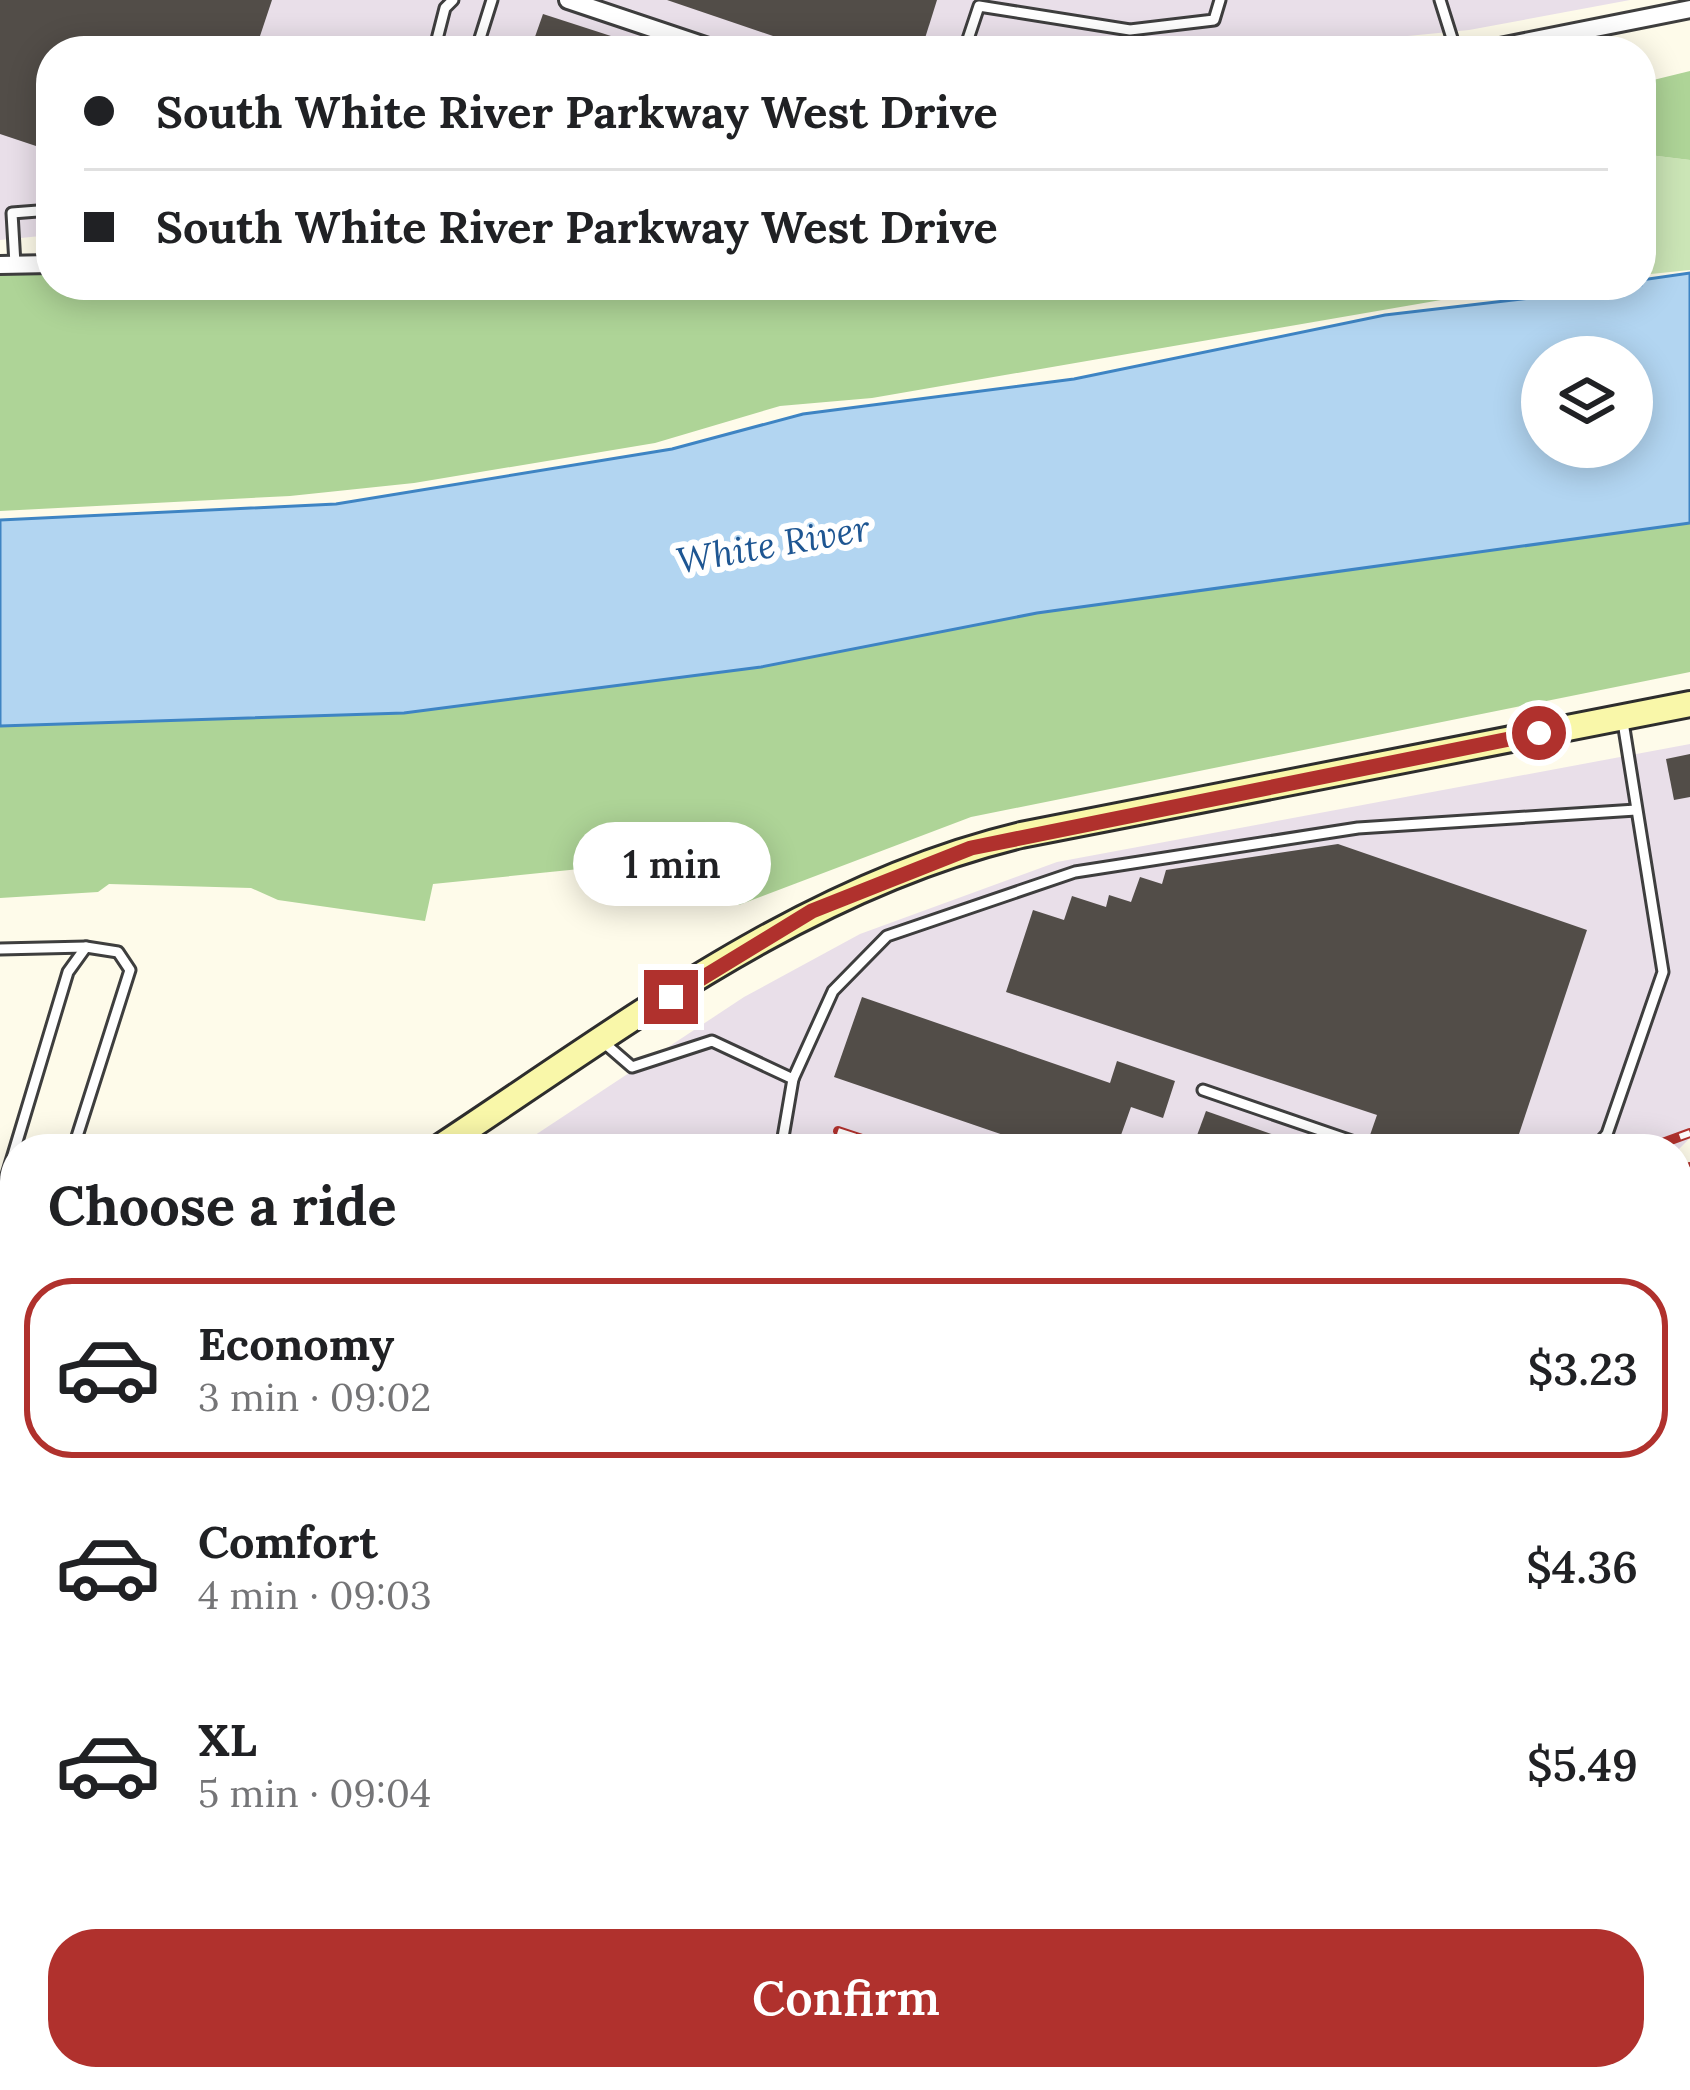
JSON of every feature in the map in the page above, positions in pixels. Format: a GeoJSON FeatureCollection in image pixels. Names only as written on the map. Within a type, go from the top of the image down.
{"type":"FeatureCollection","features":[{"type":"Feature","properties":{"kind":"street"},"geometry":{"type":"LineString","coordinates":[[568,0],[675,36]]}},
{"type":"Feature","properties":{"kind":"street"},"geometry":{"type":"LineString","coordinates":[[1555,36],[1690,9]]}},
{"type":"Feature","properties":{"kind":"street"},"geometry":{"type":"LineString","coordinates":[[460,1134],[789,923],[934,860],[1021,835],[1690,704]]}},
{"type":"Feature","properties":{"kind":"lane"},"geometry":{"type":"LineString","coordinates":[[481,36],[492,0]]}},
{"type":"Feature","properties":{"kind":"lane"},"geometry":{"type":"LineString","coordinates":[[969,36],[979,7],[1130,30],[1214,20],[1220,0]]}},
{"type":"Feature","properties":{"kind":"lane"},"geometry":{"type":"LineString","coordinates":[[1440,0],[1451,36]]}},
{"type":"Feature","properties":{"kind":"lane"},"geometry":{"type":"LineString","coordinates":[[438,36],[447,3]]}},
{"type":"Feature","properties":{"kind":"lane"},"geometry":{"type":"LineString","coordinates":[[7,264],[12,213],[36,211]]}},
{"type":"Feature","properties":{"kind":"lane"},"geometry":{"type":"LineString","coordinates":[[1607,1134],[1663,972],[1622,717]]}},
{"type":"Feature","properties":{"kind":"lane"},"geometry":{"type":"LineString","coordinates":[[784,1134],[793,1079],[833,991],[887,936],[1076,872],[1358,828],[1636,810]]}},
{"type":"Feature","properties":{"kind":"lane"},"geometry":{"type":"LineString","coordinates":[[19,1134],[68,972],[86,947]]}},
{"type":"Feature","properties":{"kind":"lane"},"geometry":{"type":"LineString","coordinates":[[0,949],[86,947],[118,952],[130,970],[78,1134]]}},
{"type":"Feature","properties":{"kind":"lane"},"geometry":{"type":"LineString","coordinates":[[602,1041],[632,1067],[712,1041],[793,1079]]}},
{"type":"Feature","properties":{"kind":"lane"},"geometry":{"type":"LineString","coordinates":[[1203,1090],[1331,1134]]}},
{"type":"Feature","properties":{"kind":"shaded area"},"geometry":{"type":"Polygon","coordinates":[[[0,0],[1630,0],[1469,30],[1408,36],[36,36],[36,236],[0,240],[0,0]]]}},
{"type":"Feature","properties":{"kind":"shaded area"},"geometry":{"type":"Polygon","coordinates":[[[1690,744],[1690,1134],[537,1134],[744,997],[860,934],[1057,862],[1690,744]]]}},
{"type":"Feature","properties":{"kind":"green space"},"geometry":{"type":"Polygon","coordinates":[[[1690,71],[1690,160],[1656,156],[1656,79],[1690,71]]]}},
{"type":"Feature","properties":{"kind":"green space"},"geometry":{"type":"Polygon","coordinates":[[[1656,156],[1690,160],[1690,270],[1656,273],[1656,156]]]}},
{"type":"Feature","properties":{"kind":"green space"},"geometry":{"type":"Polygon","coordinates":[[[36,271],[36,300],[1441,300],[872,398],[780,406],[655,443],[414,483],[290,496],[0,511],[0,274],[36,271]]]}},
{"type":"Feature","properties":{"kind":"green space"},"geometry":{"type":"Polygon","coordinates":[[[1690,523],[1690,672],[971,817],[739,905],[678,859],[433,884],[425,921],[278,900],[251,888],[109,884],[98,892],[0,898],[0,726],[404,713],[761,667],[1037,613],[1690,523]]]}},
{"type":"Feature","properties":{"kind":"water","name":"White River"},"geometry":{"type":"Polygon","coordinates":[[[1690,273],[1690,523],[1037,613],[761,667],[404,713],[0,726],[0,520],[336,504],[672,449],[803,414],[1074,379],[1385,315],[1513,300],[1656,300],[1656,278],[1690,273]]]}},
{"type":"Feature","properties":{"kind":"building"},"geometry":{"type":"Polygon","coordinates":[[[0,0],[272,0],[260,36],[36,36],[36,146],[0,134],[0,0]]]}},
{"type":"Feature","properties":{"kind":"building"},"geometry":{"type":"Polygon","coordinates":[[[667,0],[937,0],[926,36],[773,36],[667,0]]]}},
{"type":"Feature","properties":{"kind":"building"},"geometry":{"type":"Polygon","coordinates":[[[543,14],[611,36],[535,36],[543,14]]]}},
{"type":"Feature","properties":{"kind":"building"},"geometry":{"type":"Polygon","coordinates":[[[1690,754],[1690,797],[1674,800],[1666,759],[1690,754]]]}},
{"type":"Feature","properties":{"kind":"building"},"geometry":{"type":"Polygon","coordinates":[[[1338,844],[1587,930],[1519,1134],[1370,1134],[1377,1115],[1006,992],[1033,910],[1064,920],[1072,896],[1106,907],[1109,895],[1131,902],[1140,877],[1162,884],[1166,870],[1338,844]]]}},
{"type":"Feature","properties":{"kind":"building"},"geometry":{"type":"Polygon","coordinates":[[[862,997],[1110,1083],[1117,1061],[1175,1081],[1163,1118],[1131,1107],[1121,1134],[1000,1134],[834,1077],[862,997]]]}},
{"type":"Feature","properties":{"kind":"building"},"geometry":{"type":"Polygon","coordinates":[[[1206,1111],[1271,1134],[1198,1134],[1206,1111]]]}},
{"type":"Feature","properties":{"kind":"railway"},"geometry":{"type":"LineString","coordinates":[[838,1131],[847,1134]]}},
{"type":"Feature","properties":{"kind":"route"},"geometry":{"type":"LineString","coordinates":[[671,997],[812,911],[890,876],[971,848],[1539,733]]}}]}
